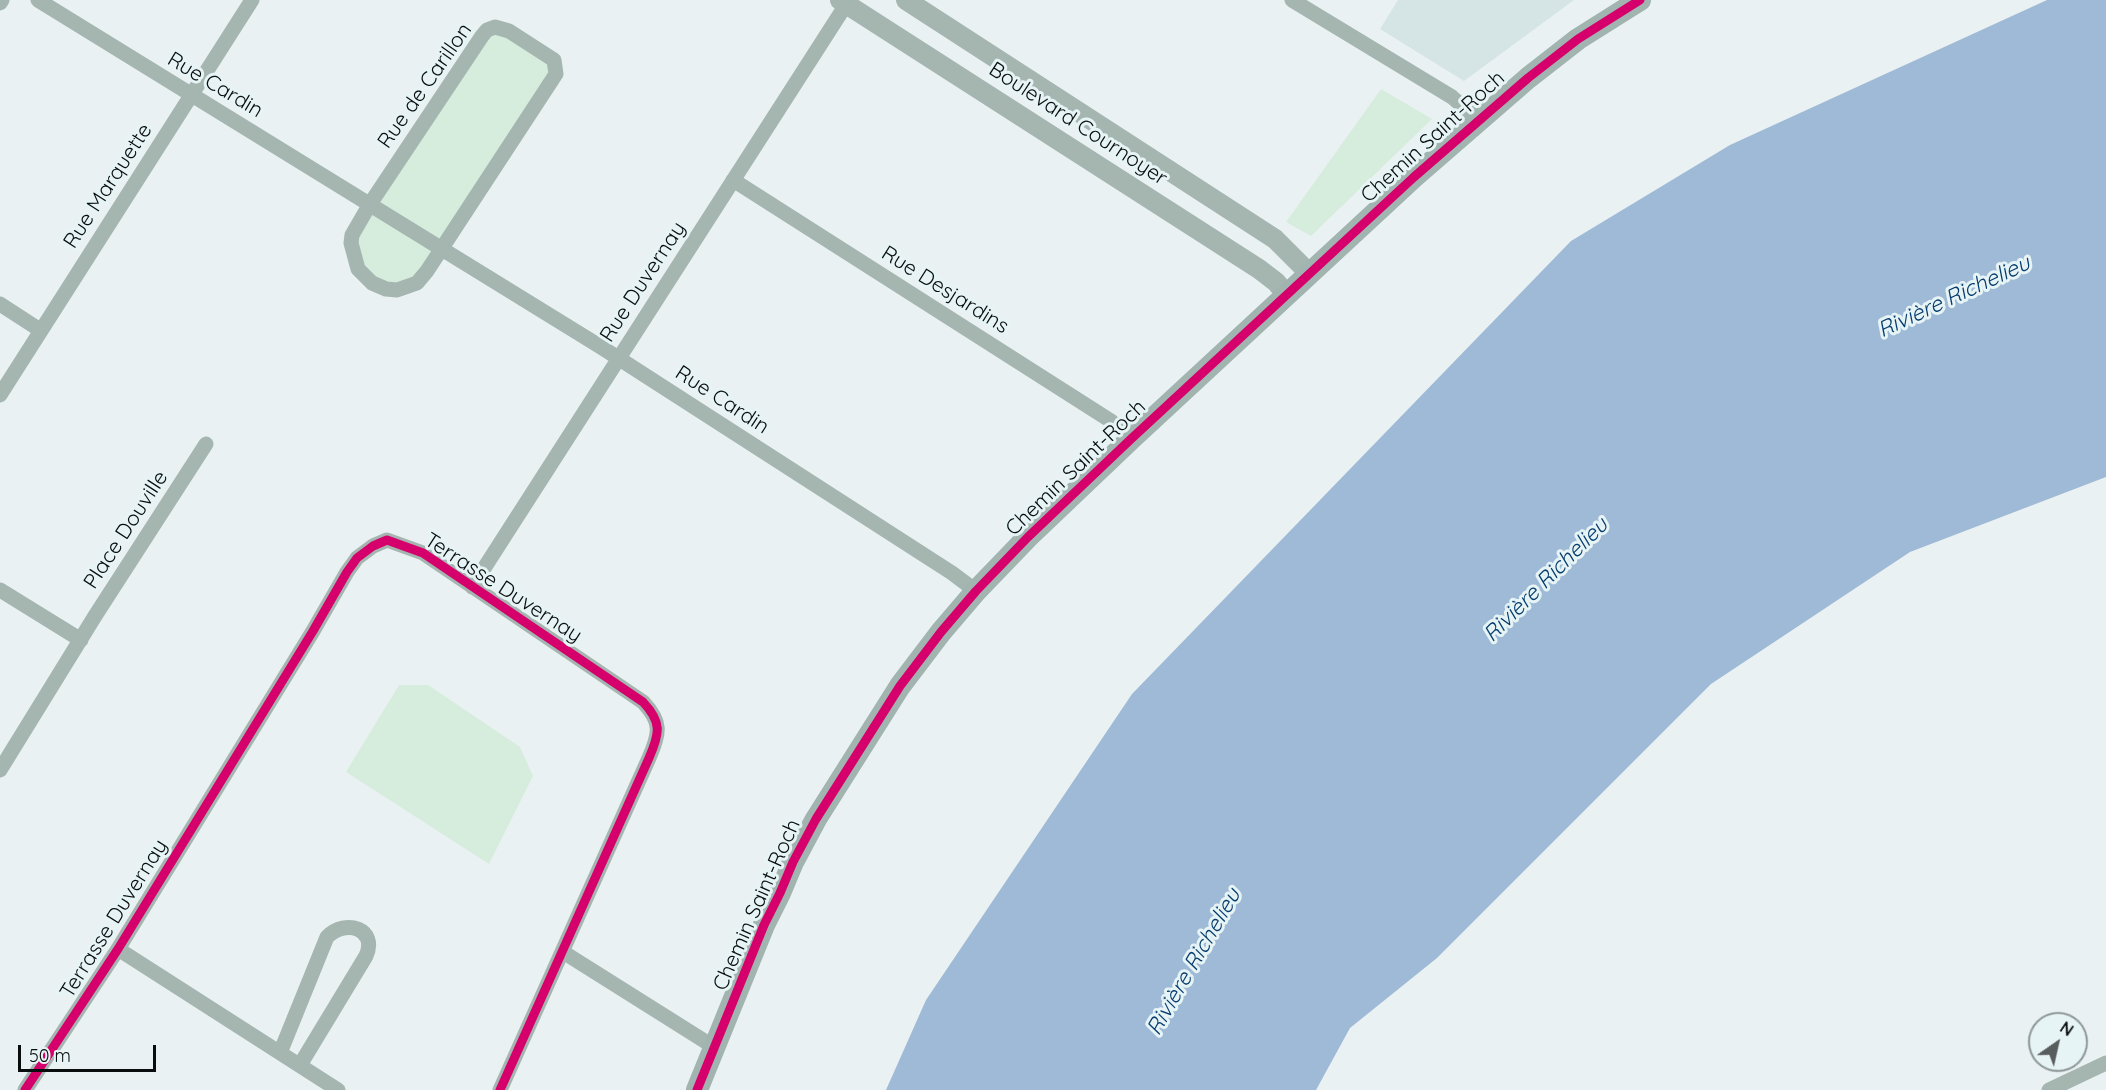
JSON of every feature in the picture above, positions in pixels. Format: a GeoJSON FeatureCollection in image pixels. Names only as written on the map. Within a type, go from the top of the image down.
{"type":"FeatureCollection","features":[{"type":"Feature","properties":{"kind":"main road","name":"Chemin Saint-Roch"},"geometry":{"type":"LineString","coordinates":[[697,1090],[764,925],[816,819],[900,686],[976,591],[1028,537],[1131,439],[1286,294],[1478,120],[1554,57],[1640,0]]}},
{"type":"Feature","properties":{"kind":"street","name":"Rue Cardin"},"geometry":{"type":"LineString","coordinates":[[38,0],[618,358],[952,573],[976,591]]}},
{"type":"Feature","properties":{"kind":"street","name":"Rue Marquette"},"geometry":{"type":"LineString","coordinates":[[0,395],[252,0]]}},
{"type":"Feature","properties":{"kind":"street","name":"Boulevard Cournoyer"},"geometry":{"type":"LineString","coordinates":[[906,0],[1275,239],[1309,273]]}},
{"type":"Feature","properties":{"kind":"street"},"geometry":{"type":"LineString","coordinates":[[1292,0],[1452,97],[1478,120]]}},
{"type":"Feature","properties":{"kind":"street","name":"Boulevard Cournoyer"},"geometry":{"type":"LineString","coordinates":[[845,1],[1258,269],[1276,282],[1286,294]]}},
{"type":"Feature","properties":{"kind":"street","name":"Rue Duvernay"},"geometry":{"type":"LineString","coordinates":[[472,587],[845,1]]}},
{"type":"Feature","properties":{"kind":"street","name":"Rue de Carillon"},"geometry":{"type":"LineString","coordinates":[[370,204],[487,30],[495,27],[509,31],[554,60],[556,74],[442,249]]}},
{"type":"Feature","properties":{"kind":"street","name":"Rue Desjardins"},"geometry":{"type":"LineString","coordinates":[[733,180],[1111,421],[1131,439]]}},
{"type":"Feature","properties":{"kind":"street"},"geometry":{"type":"LineString","coordinates":[[370,204],[352,235],[351,243],[358,268],[372,283],[386,289],[397,290],[417,283],[442,249]]}},
{"type":"Feature","properties":{"kind":"street"},"geometry":{"type":"LineString","coordinates":[[0,304],[40,330]]}},
{"type":"Feature","properties":{"kind":"street","name":"Place Douville"},"geometry":{"type":"LineString","coordinates":[[0,770],[206,444]]}},
{"type":"Feature","properties":{"kind":"street","name":"Terrasse Duvernay"},"geometry":{"type":"LineString","coordinates":[[25,1090],[118,949],[347,572],[357,558],[373,546],[387,540],[423,553],[643,702],[653,712],[658,723],[654,746],[500,1090]]}},
{"type":"Feature","properties":{"kind":"street"},"geometry":{"type":"LineString","coordinates":[[0,590],[81,640]]}},
{"type":"Feature","properties":{"kind":"street"},"geometry":{"type":"LineString","coordinates":[[280,1053],[327,937],[334,930],[342,927],[354,928],[363,933],[369,939],[370,947],[366,956],[300,1065]]}},
{"type":"Feature","properties":{"kind":"street","name":"Terrasse Duvernay"},"geometry":{"type":"LineString","coordinates":[[118,949],[338,1090]]}},
{"type":"Feature","properties":{"kind":"street"},"geometry":{"type":"LineString","coordinates":[[562,952],[714,1047]]}},
{"type":"Feature","properties":{"kind":"street"},"geometry":{"type":"LineString","coordinates":[[2049,1090],[2106,1063]]}},
{"type":"Feature","properties":{"kind":"shaded area"},"geometry":{"type":"Polygon","coordinates":[[[1398,0],[1574,0],[1464,81],[1380,29],[1398,0]]]}},
{"type":"Feature","properties":{"kind":"green space"},"geometry":{"type":"Polygon","coordinates":[[[502,30],[554,60],[554,75],[407,287],[362,274],[356,232],[489,35],[502,30]]]}},
{"type":"Feature","properties":{"kind":"green space"},"geometry":{"type":"Polygon","coordinates":[[[1381,89],[1432,119],[1311,236],[1286,222],[1381,89]]]}},
{"type":"Feature","properties":{"kind":"green space"},"geometry":{"type":"Polygon","coordinates":[[[399,685],[428,685],[520,747],[533,776],[489,864],[346,772],[399,685]]]}},
{"type":"Feature","properties":{"kind":"water","name":"Rivière Richelieu"},"geometry":{"type":"Polygon","coordinates":[[[2047,0],[2106,0],[2106,477],[1910,552],[1711,684],[1437,958],[1350,1028],[1316,1090],[886,1090],[926,1000],[1132,694],[1571,241],[1730,145],[2047,0]]]}},
{"type":"Feature","properties":{"kind":"cycle path"},"geometry":{"type":"LineString","coordinates":[[697,1090],[764,925],[816,819],[900,686],[976,591],[1028,537],[1131,439],[1414,177],[1528,78],[1578,39],[1640,0]]}},
{"type":"Feature","properties":{"kind":"cycle path"},"geometry":{"type":"LineString","coordinates":[[25,1090],[118,949],[347,572],[357,558],[373,546],[387,540],[423,553],[643,702],[656,722],[657,735],[649,758],[500,1090]]}}]}
